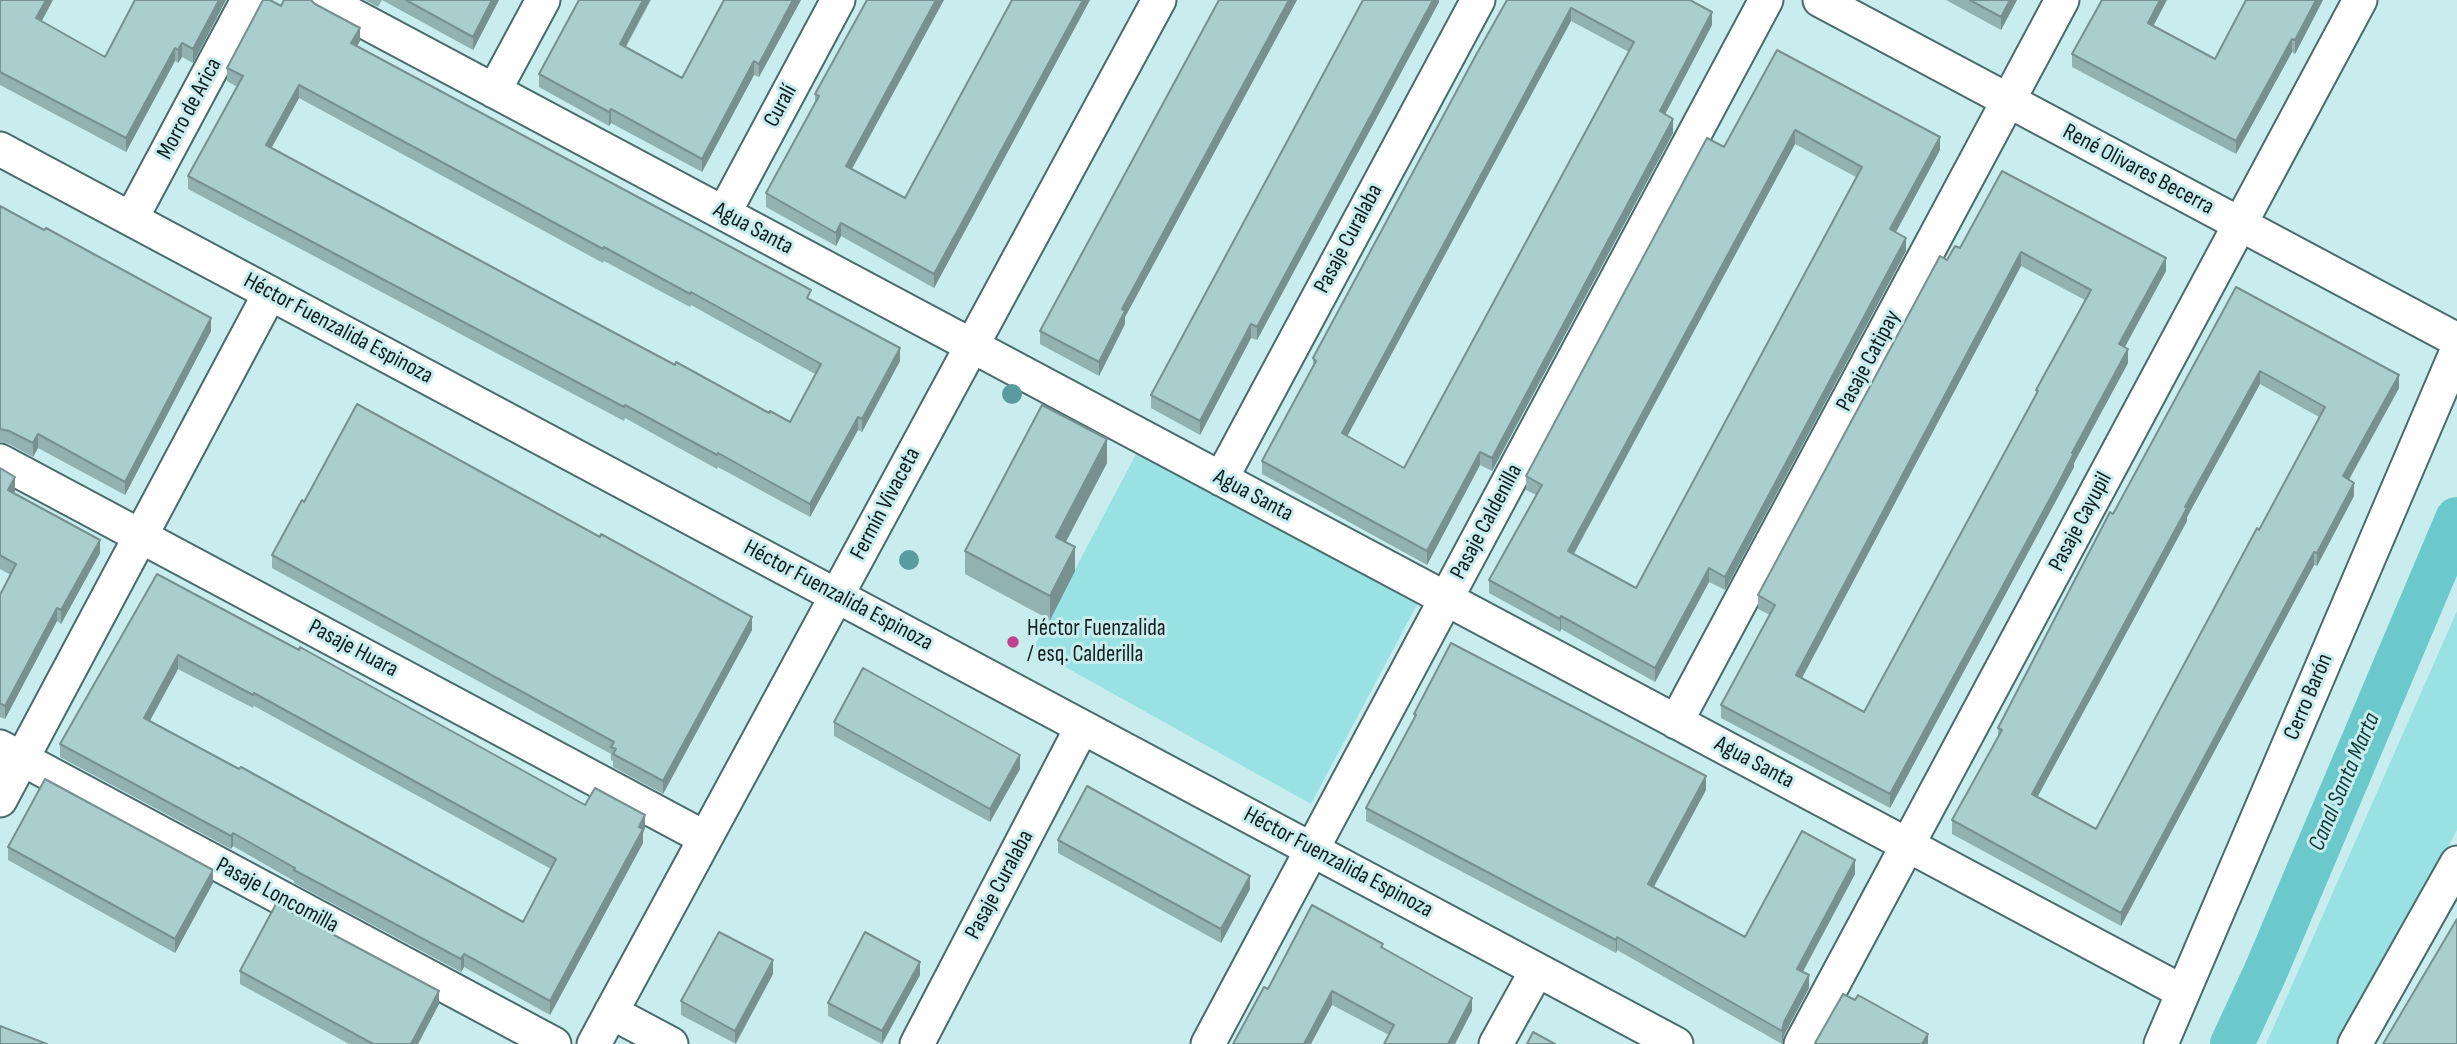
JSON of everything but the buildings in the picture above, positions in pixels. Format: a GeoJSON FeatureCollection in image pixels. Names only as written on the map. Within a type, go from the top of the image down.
{"type":"FeatureCollection","features":[{"type":"Feature","properties":{"kind":"street","name":"Morro de Arica"},"geometry":{"type":"LineString","coordinates":[[131,219],[248,0]]}},
{"type":"Feature","properties":{"kind":"street","name":"Agua Santa"},"geometry":{"type":"LineString","coordinates":[[324,0],[2183,992]]}},
{"type":"Feature","properties":{"kind":"street"},"geometry":{"type":"LineString","coordinates":[[494,91],[543,0]]}},
{"type":"Feature","properties":{"kind":"street","name":"Curalí"},"geometry":{"type":"LineString","coordinates":[[724,213],[838,0]]}},
{"type":"Feature","properties":{"kind":"street","name":"Fermín Vivaceta"},"geometry":{"type":"LineString","coordinates":[[594,1044],[1159,0]]}},
{"type":"Feature","properties":{"kind":"street","name":"Pasaje Curalaba"},"geometry":{"type":"LineString","coordinates":[[1221,479],[1478,0]]}},
{"type":"Feature","properties":{"kind":"street","name":"Pasaje Caldenilla"},"geometry":{"type":"LineString","coordinates":[[1208,1044],[1766,0]]}},
{"type":"Feature","properties":{"kind":"street","name":"René Olivares Becerra"},"geometry":{"type":"LineString","coordinates":[[1820,0],[2457,340]]}},
{"type":"Feature","properties":{"kind":"street","name":"Pasaje Catipay"},"geometry":{"type":"LineString","coordinates":[[1676,722],[2062,0]]}},
{"type":"Feature","properties":{"kind":"street","name":"Pasaje Cayupil"},"geometry":{"type":"LineString","coordinates":[[1801,1044],[2360,0]]}},
{"type":"Feature","properties":{"kind":"street","name":"Héctor Fuenzalida Espinoza"},"geometry":{"type":"LineString","coordinates":[[0,149],[1676,1044]]}},
{"type":"Feature","properties":{"kind":"street"},"geometry":{"type":"LineString","coordinates":[[0,800],[11,753],[141,536],[270,293]]}},
{"type":"Feature","properties":{"kind":"street","name":"Cerro Barón"},"geometry":{"type":"LineString","coordinates":[[2161,1044],[2457,351]]}},
{"type":"Feature","properties":{"kind":"street","name":"Pasaje Huara"},"geometry":{"type":"LineString","coordinates":[[0,461],[705,838]]}},
{"type":"Feature","properties":{"kind":"street","name":"Pasaje Curalaba"},"geometry":{"type":"LineString","coordinates":[[917,1044],[1082,727]]}},
{"type":"Feature","properties":{"kind":"street","name":"Pasaje Loncomilla"},"geometry":{"type":"LineString","coordinates":[[11,753],[554,1044]]}},
{"type":"Feature","properties":{"kind":"street"},"geometry":{"type":"LineString","coordinates":[[2354,1044],[2457,863]]}},
{"type":"Feature","properties":{"kind":"street"},"geometry":{"type":"LineString","coordinates":[[1496,1044],[1537,970]]}},
{"type":"Feature","properties":{"kind":"street"},"geometry":{"type":"LineString","coordinates":[[611,1012],[671,1044]]}},
{"type":"Feature","properties":{"kind":"shaded area"},"geometry":{"type":"Polygon","coordinates":[[[1142,443],[1420,599],[1311,804],[1033,649],[1142,443]]]}},
{"type":"Feature","properties":{"kind":"shaded area"},"geometry":{"type":"Polygon","coordinates":[[[2457,611],[2457,830],[2342,1044],[2266,1044],[2457,611]]]}},
{"type":"Feature","properties":{"kind":"waterway","name":"Canal Santa Marta"},"geometry":{"type":"LineString","coordinates":[[2232,1044],[2265,973],[2457,519]]}},
{"type":"Feature","properties":{"kind":"place","name":"Héctor Fuenzalida / esq. Calderilla"},"geometry":{"type":"Point","coordinates":[1013,642]}}]}
